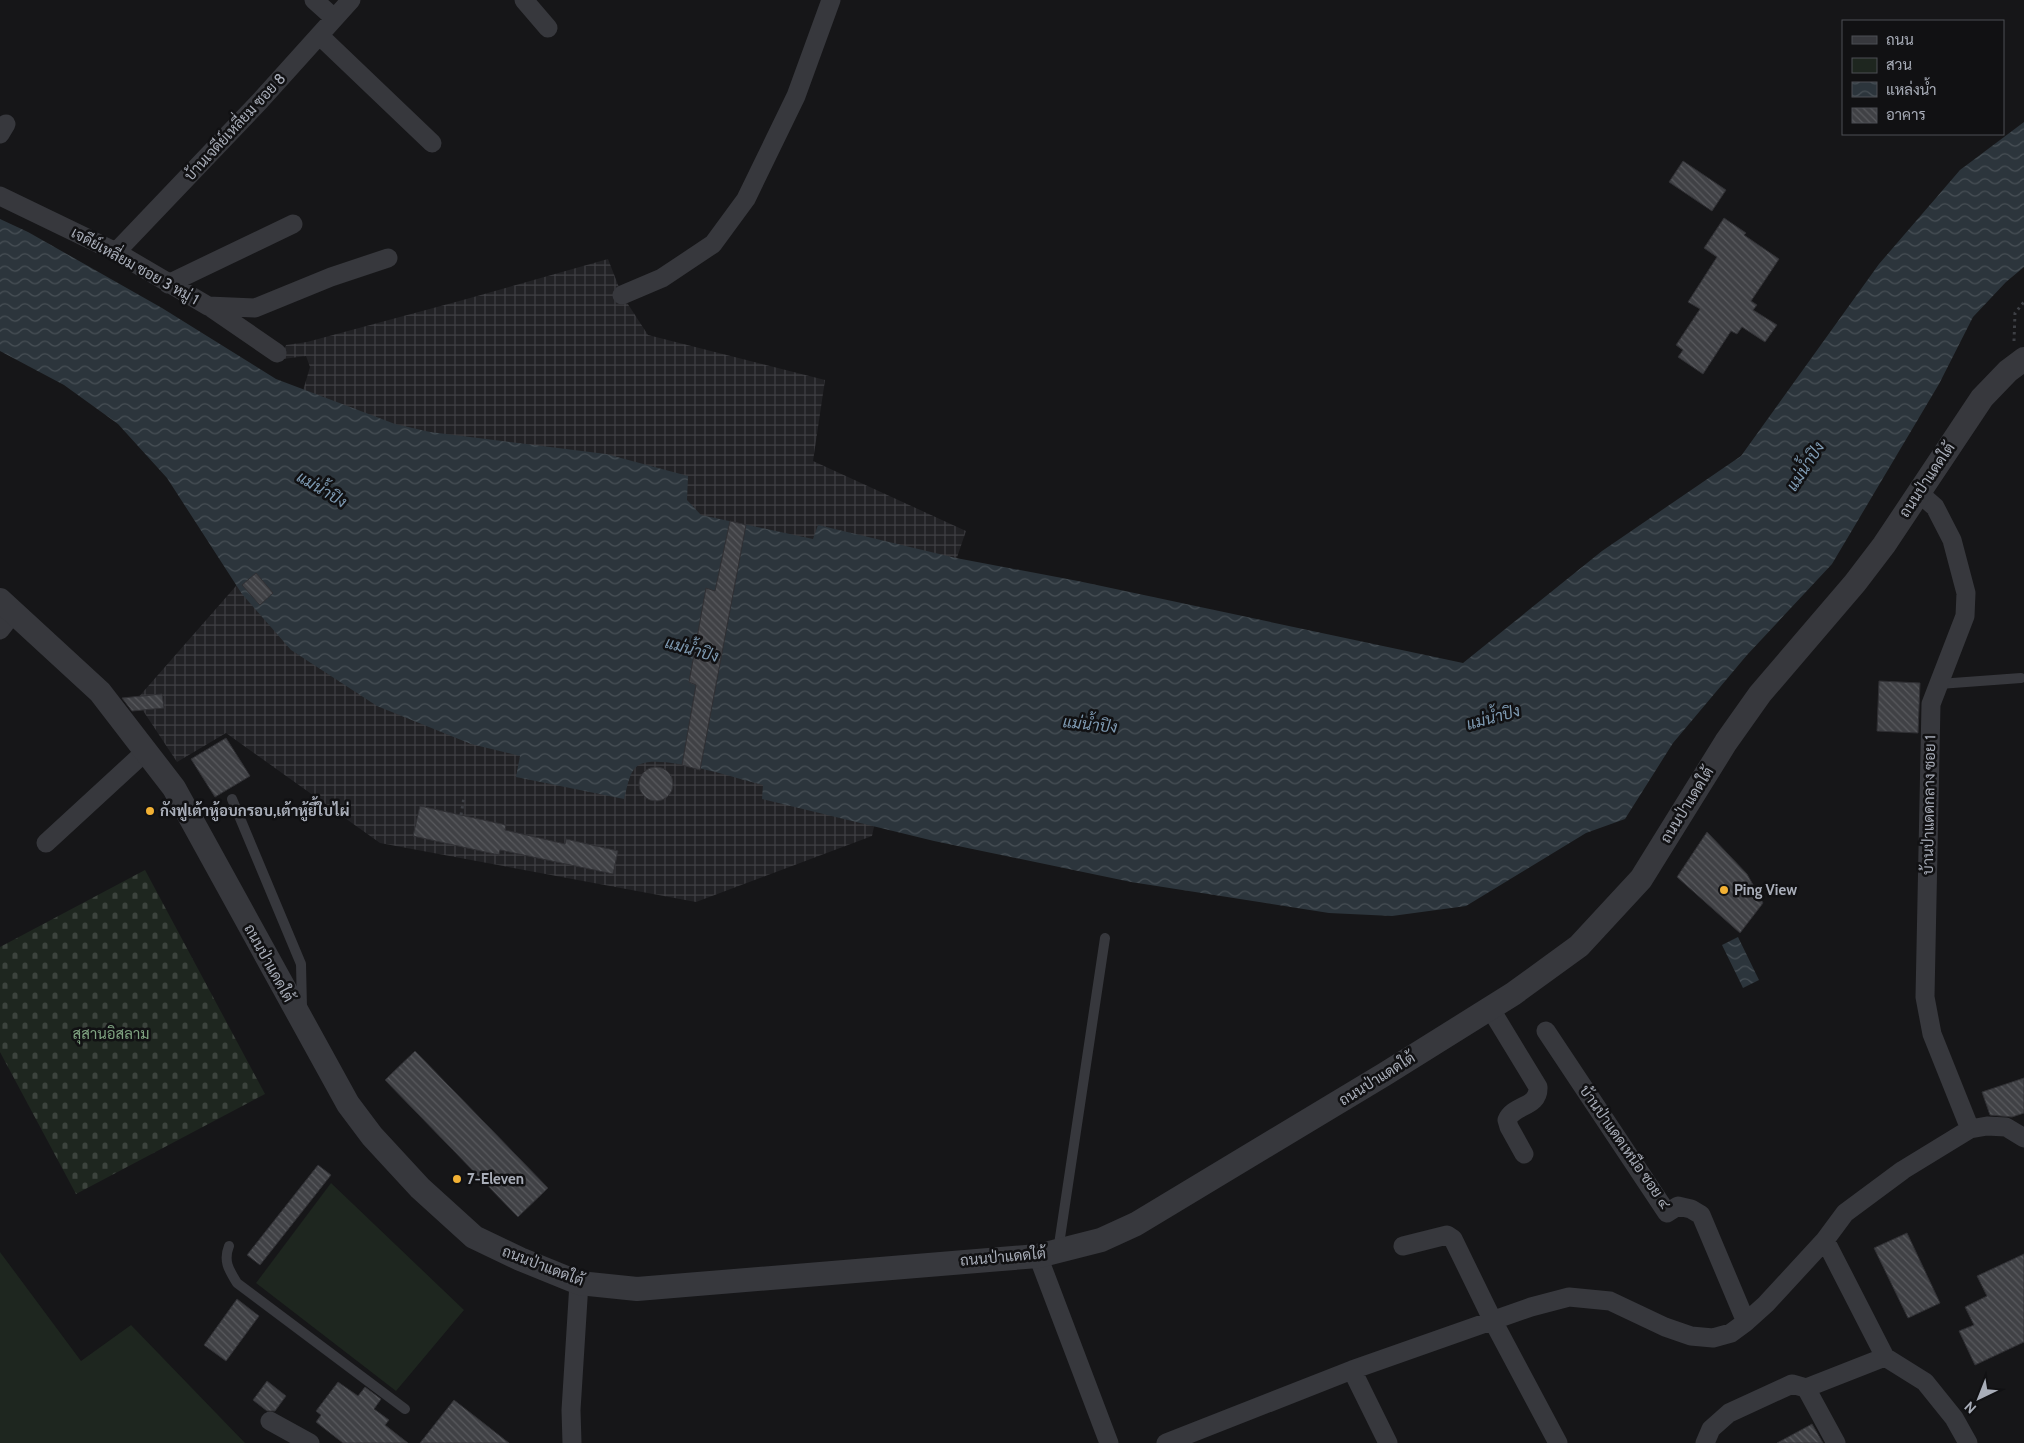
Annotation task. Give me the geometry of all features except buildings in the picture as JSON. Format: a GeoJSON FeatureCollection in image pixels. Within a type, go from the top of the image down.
{"type":"FeatureCollection","features":[{"type":"Feature","properties":{"kind":"street"},"geometry":{"type":"LineString","coordinates":[[314,0],[334,18]]}},
{"type":"Feature","properties":{"kind":"street","name":"บ้านเจดีย์เหลี่ยม ซอย 8"},"geometry":{"type":"LineString","coordinates":[[116,252],[320,36],[351,0]]}},
{"type":"Feature","properties":{"kind":"street"},"geometry":{"type":"LineString","coordinates":[[524,0],[548,28]]}},
{"type":"Feature","properties":{"kind":"street"},"geometry":{"type":"LineString","coordinates":[[622,295],[662,278],[713,244],[746,199],[796,96],[830,0]]}},
{"type":"Feature","properties":{"kind":"street"},"geometry":{"type":"LineString","coordinates":[[320,36],[432,144]]}},
{"type":"Feature","properties":{"kind":"street","name":"เจดีย์เหลี่ยม ซอย 3 หมู่ 1"},"geometry":{"type":"LineString","coordinates":[[0,196],[116,252],[208,306],[255,308],[388,258]]}},
{"type":"Feature","properties":{"kind":"street"},"geometry":{"type":"LineString","coordinates":[[168,284],[293,224]]}},
{"type":"Feature","properties":{"kind":"street"},"geometry":{"type":"LineString","coordinates":[[208,306],[277,353]]}},
{"type":"Feature","properties":{"kind":"street","name":"ถนนป่าแดดใต้"},"geometry":{"type":"LineString","coordinates":[[5,614],[100,692],[174,788],[302,1024],[348,1104],[372,1136],[420,1188],[474,1237],[520,1259],[579,1283],[637,1289],[1048,1254],[1101,1240],[1136,1224],[1513,994],[1579,946],[1641,879],[1726,742],[1754,702],[1855,583],[1884,545],[1982,398],[2008,372],[2019,351]]}},
{"type":"Feature","properties":{"kind":"street","name":"บ้านป่าแดดกลาง ซอย 1"},"geometry":{"type":"LineString","coordinates":[[1918,493],[1935,507],[1952,540],[1966,592],[1965,616],[1930,704],[1925,996],[1932,1034],[1970,1129]]}},
{"type":"Feature","properties":{"kind":"street"},"geometry":{"type":"LineString","coordinates":[[46,843],[146,751]]}},
{"type":"Feature","properties":{"kind":"street"},"geometry":{"type":"LineString","coordinates":[[1490,1008],[1538,1087],[1537,1096],[1533,1102],[1512,1113],[1508,1120],[1509,1127],[1524,1154]]}},
{"type":"Feature","properties":{"kind":"street","name":"บ้านป่าแดดเหนือ ซอย ๔"},"geometry":{"type":"LineString","coordinates":[[1546,1031],[1667,1213],[1678,1206],[1692,1209],[1701,1215],[1746,1322]]}},
{"type":"Feature","properties":{"kind":"street"},"geometry":{"type":"LineString","coordinates":[[1166,1443],[1352,1370],[1532,1307],[1569,1297],[1610,1301],[1665,1327],[1691,1336],[1713,1338],[1731,1333],[1766,1304],[1825,1240],[1845,1213],[1903,1170],[1970,1129],[1987,1126],[2006,1127],[2024,1138]]}},
{"type":"Feature","properties":{"kind":"street"},"geometry":{"type":"LineString","coordinates":[[1403,1246],[1437,1236],[1447,1235],[1453,1239],[1493,1321],[1558,1443]]}},
{"type":"Feature","properties":{"kind":"street"},"geometry":{"type":"LineString","coordinates":[[1825,1240],[1885,1357],[1925,1382],[1954,1418],[1968,1443]]}},
{"type":"Feature","properties":{"kind":"street"},"geometry":{"type":"LineString","coordinates":[[1048,1254],[1109,1443]]}},
{"type":"Feature","properties":{"kind":"street"},"geometry":{"type":"LineString","coordinates":[[572,1443],[571,1410],[579,1283]]}},
{"type":"Feature","properties":{"kind":"street"},"geometry":{"type":"LineString","coordinates":[[1705,1443],[1711,1428],[1729,1413],[1799,1386],[1885,1357]]}},
{"type":"Feature","properties":{"kind":"street"},"geometry":{"type":"LineString","coordinates":[[1352,1370],[1388,1443]]}},
{"type":"Feature","properties":{"kind":"street"},"geometry":{"type":"LineString","coordinates":[[1799,1386],[1836,1443]]}},
{"type":"Feature","properties":{"kind":"street"},"geometry":{"type":"LineString","coordinates":[[270,1421],[310,1443]]}},
{"type":"Feature","properties":{"kind":"lane"},"geometry":{"type":"LineString","coordinates":[[1938,684],[2021,678]]}},
{"type":"Feature","properties":{"kind":"lane"},"geometry":{"type":"LineString","coordinates":[[232,799],[301,964],[302,1024]]}},
{"type":"Feature","properties":{"kind":"lane"},"geometry":{"type":"LineString","coordinates":[[1048,1254],[1105,938]]}},
{"type":"Feature","properties":{"kind":"lane"},"geometry":{"type":"LineString","coordinates":[[229,1246],[225,1255],[228,1268],[236,1283],[405,1409]]}},
{"type":"Feature","properties":{"kind":"path"},"geometry":{"type":"LineString","coordinates":[[2019,351],[2015,313],[2024,302]]}},
{"type":"Feature","properties":{"kind":"path"},"geometry":{"type":"LineString","coordinates":[[461,815],[464,797]]}},
{"type":"Feature","properties":{"kind":"shaded area"},"geometry":{"type":"Polygon","coordinates":[[[608,259],[622,295],[648,335],[825,380],[813,461],[966,531],[890,754],[872,836],[696,902],[380,843],[226,733],[177,762],[136,700],[250,570],[310,367],[306,356],[283,359],[286,345],[307,342],[608,259]]]}},
{"type":"Feature","properties":{"kind":"green space","name":"สุสานอิสลาม"},"geometry":{"type":"Polygon","coordinates":[[[145,870],[265,1094],[76,1194],[0,1052],[0,947],[145,870]]]}},
{"type":"Feature","properties":{"kind":"green space"},"geometry":{"type":"Polygon","coordinates":[[[331,1183],[464,1310],[396,1391],[256,1283],[331,1183]]]}},
{"type":"Feature","properties":{"kind":"green space"},"geometry":{"type":"Polygon","coordinates":[[[0,1252],[81,1361],[131,1325],[245,1443],[0,1443],[0,1252]]]}},
{"type":"Feature","properties":{"kind":"water","name":"แม่น้ำปิง"},"geometry":{"type":"Polygon","coordinates":[[[2024,122],[2024,267],[2006,282],[1973,317],[1939,384],[1832,564],[1747,655],[1673,743],[1625,819],[1586,833],[1466,906],[1392,916],[1329,913],[1131,882],[934,841],[762,799],[763,785],[681,764],[649,762],[639,765],[631,775],[624,799],[516,777],[520,756],[471,744],[377,706],[291,650],[242,594],[167,478],[118,424],[64,385],[0,351],[0,219],[28,232],[162,308],[276,379],[395,424],[430,432],[606,454],[688,476],[687,500],[701,515],[813,539],[818,525],[956,558],[1078,581],[1463,663],[1602,551],[1741,456],[1879,264],[1960,170],[2024,122]]]}},
{"type":"Feature","properties":{"kind":"water"},"geometry":{"type":"Polygon","coordinates":[[[1738,937],[1759,980],[1743,988],[1722,945],[1738,937]]]}},
{"type":"Feature","properties":{"kind":"place","name":"กังฟูเต้าหู้อบกรอบ,เต้าหู้ยี้ใบไผ่"},"geometry":{"type":"Point","coordinates":[150,811]}},
{"type":"Feature","properties":{"kind":"place","name":"Ping View"},"geometry":{"type":"Point","coordinates":[1724,890]}},
{"type":"Feature","properties":{"kind":"place","name":"7-Eleven"},"geometry":{"type":"Point","coordinates":[457,1179]}}]}
